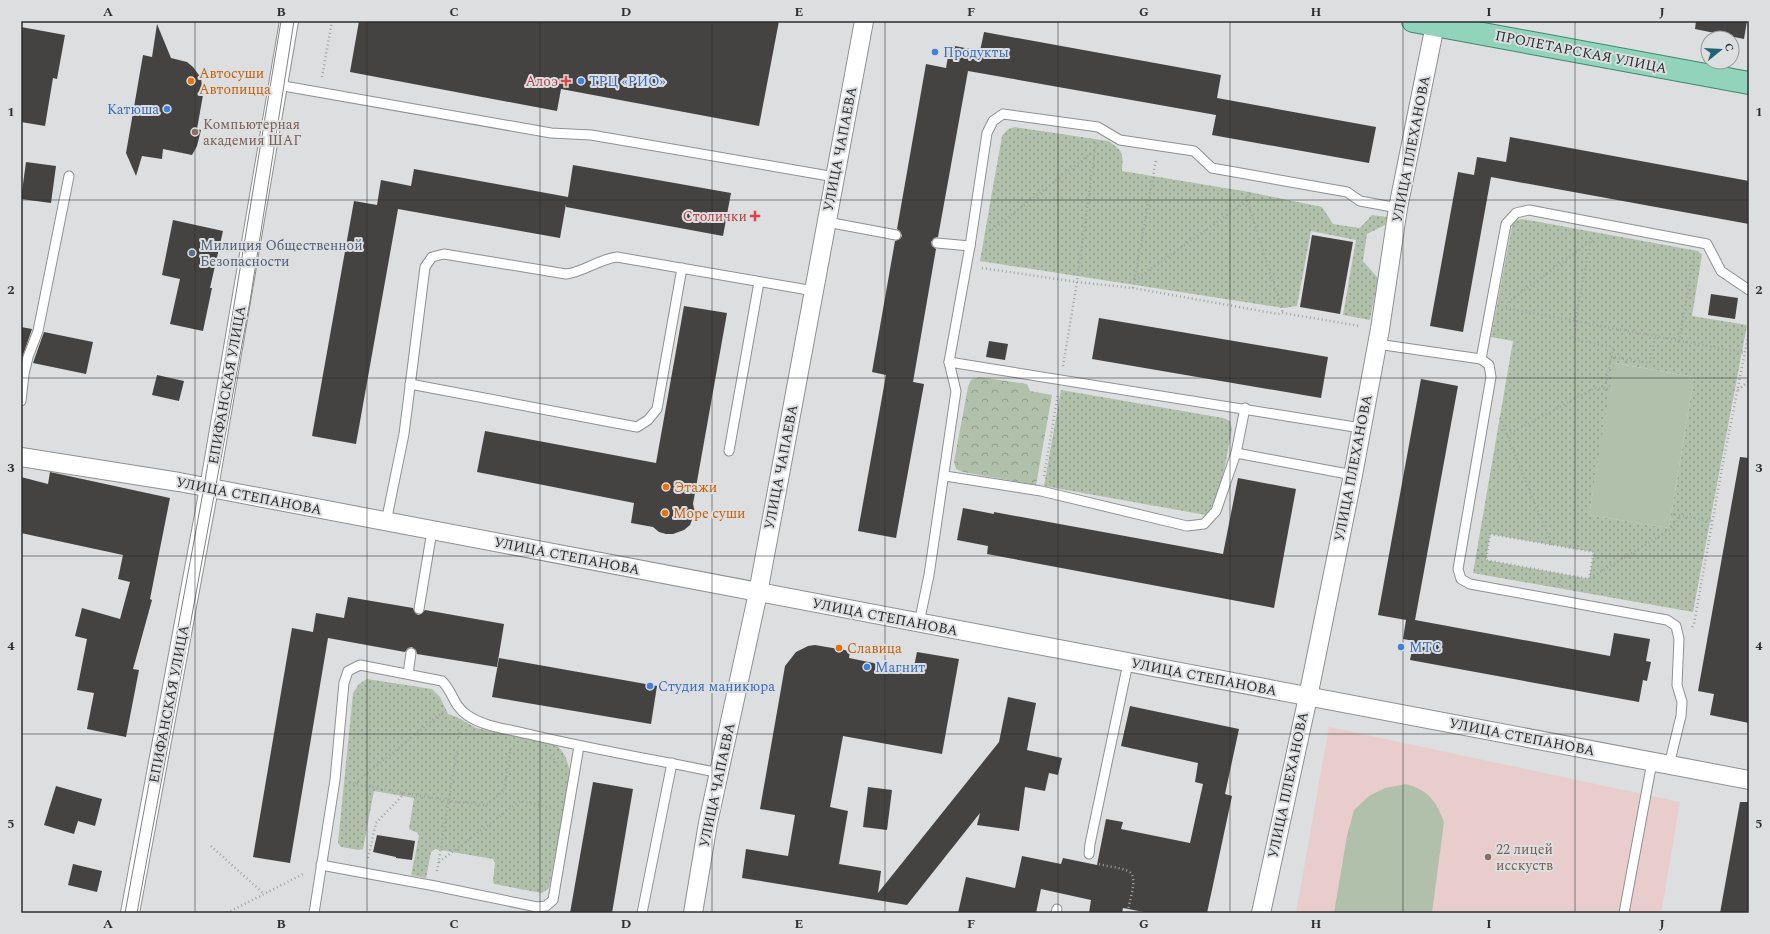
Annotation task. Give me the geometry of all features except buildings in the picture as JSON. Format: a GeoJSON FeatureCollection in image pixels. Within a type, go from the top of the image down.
{"type":"FeatureCollection","features":[{"type":"Feature","properties":{"kind":"main road","name":"ПРОЛЕТАРСКАЯ УЛИЦА"},"geometry":{"type":"LineString","coordinates":[[1413,21],[1436,23],[1749,83]]}},
{"type":"Feature","properties":{"kind":"street","name":"ЕПИФАНСКАЯ УЛИЦА"},"geometry":{"type":"LineString","coordinates":[[130,913],[209,488],[289,21]]}},
{"type":"Feature","properties":{"kind":"street","name":"УЛИЦА ЧАПАЕВА"},"geometry":{"type":"LineString","coordinates":[[693,913],[708,824],[758,593],[864,21]]}},
{"type":"Feature","properties":{"kind":"street","name":"УЛИЦА ПЛЕХАНОВА"},"geometry":{"type":"LineString","coordinates":[[1261,913],[1308,697],[1353,475],[1379,336],[1398,208],[1436,23]]}},
{"type":"Feature","properties":{"kind":"street","name":"УЛИЦА СТЕПАНОВА"},"geometry":{"type":"LineString","coordinates":[[21,457],[209,488],[1749,780]]}},
{"type":"Feature","properties":{"kind":"lane"},"geometry":{"type":"LineString","coordinates":[[278,85],[320,91],[551,133],[591,135],[835,177]]}},
{"type":"Feature","properties":{"kind":"lane"},"geometry":{"type":"LineString","coordinates":[[919,623],[929,575],[945,476],[956,391],[949,362],[970,246],[987,133],[993,121],[1003,114],[1098,127],[1120,140],[1194,151],[1212,168],[1347,192],[1360,201],[1398,208]]}},
{"type":"Feature","properties":{"kind":"lane"},"geometry":{"type":"LineString","coordinates":[[21,401],[24,374],[28,357],[38,331],[68,176]]}},
{"type":"Feature","properties":{"kind":"lane"},"geometry":{"type":"LineString","coordinates":[[1481,359],[1506,224],[1516,213],[1529,210],[1707,244],[1721,271],[1749,290]]}},
{"type":"Feature","properties":{"kind":"lane"},"geometry":{"type":"LineString","coordinates":[[827,222],[896,236]]}},
{"type":"Feature","properties":{"kind":"lane"},"geometry":{"type":"LineString","coordinates":[[937,243],[970,246]]}},
{"type":"Feature","properties":{"kind":"lane"},"geometry":{"type":"LineString","coordinates":[[386,522],[404,434],[425,267],[432,257],[444,254],[566,274],[576,273],[606,258],[617,256],[814,291]]}},
{"type":"Feature","properties":{"kind":"lane"},"geometry":{"type":"LineString","coordinates":[[410,384],[637,428],[648,420],[657,409],[682,268]]}},
{"type":"Feature","properties":{"kind":"lane"},"geometry":{"type":"LineString","coordinates":[[729,451],[759,282]]}},
{"type":"Feature","properties":{"kind":"lane"},"geometry":{"type":"LineString","coordinates":[[1379,336],[1481,359],[1489,365],[1492,377],[1458,569],[1461,579],[1470,584],[1667,620],[1676,626],[1679,639],[1677,685],[1682,702],[1681,716],[1660,764],[1624,913]]}},
{"type":"Feature","properties":{"kind":"lane"},"geometry":{"type":"LineString","coordinates":[[949,362],[1246,408],[1361,428]]}},
{"type":"Feature","properties":{"kind":"lane"},"geometry":{"type":"LineString","coordinates":[[945,476],[1041,491],[1187,526],[1204,524],[1216,511],[1236,454],[1246,408]]}},
{"type":"Feature","properties":{"kind":"lane"},"geometry":{"type":"LineString","coordinates":[[1236,454],[1353,475]]}},
{"type":"Feature","properties":{"kind":"lane"},"geometry":{"type":"LineString","coordinates":[[419,609],[432,531]]}},
{"type":"Feature","properties":{"kind":"lane"},"geometry":{"type":"LineString","coordinates":[[408,674],[411,653]]}},
{"type":"Feature","properties":{"kind":"lane"},"geometry":{"type":"LineString","coordinates":[[1090,854],[1090,844],[1128,663]]}},
{"type":"Feature","properties":{"kind":"lane"},"geometry":{"type":"LineString","coordinates":[[314,913],[335,780],[344,683],[348,670],[360,665],[442,681],[449,688],[454,703],[467,715],[486,724],[579,746],[720,773]]}},
{"type":"Feature","properties":{"kind":"lane"},"geometry":{"type":"LineString","coordinates":[[321,865],[537,907],[546,906],[553,900],[579,746]]}},
{"type":"Feature","properties":{"kind":"lane"},"geometry":{"type":"LineString","coordinates":[[642,913],[672,763]]}},
{"type":"Feature","properties":{"kind":"path"},"geometry":{"type":"LineString","coordinates":[[320,91],[332,21]]}},
{"type":"Feature","properties":{"kind":"path"},"geometry":{"type":"LineString","coordinates":[[1041,491],[1077,282],[1098,127]]}},
{"type":"Feature","properties":{"kind":"path"},"geometry":{"type":"LineString","coordinates":[[1133,288],[1159,147]]}},
{"type":"Feature","properties":{"kind":"path"},"geometry":{"type":"LineString","coordinates":[[970,246],[1095,151]]}},
{"type":"Feature","properties":{"kind":"path"},"geometry":{"type":"LineString","coordinates":[[1135,280],[1247,201],[1283,313]]}},
{"type":"Feature","properties":{"kind":"path"},"geometry":{"type":"LineString","coordinates":[[1612,226],[1501,307],[1745,353]]}},
{"type":"Feature","properties":{"kind":"path"},"geometry":{"type":"LineString","coordinates":[[1591,241],[1573,339],[1613,348],[1605,388]]}},
{"type":"Feature","properties":{"kind":"path"},"geometry":{"type":"LineString","coordinates":[[1679,341],[1696,242]]}},
{"type":"Feature","properties":{"kind":"path"},"geometry":{"type":"LineString","coordinates":[[966,266],[1077,282],[1133,288],[1278,314],[1283,313],[1379,336]]}},
{"type":"Feature","properties":{"kind":"path"},"geometry":{"type":"LineString","coordinates":[[1679,639],[1694,624],[1712,521],[1749,331]]}},
{"type":"Feature","properties":{"kind":"path"},"geometry":{"type":"LineString","coordinates":[[1611,357],[1650,363],[1654,336]]}},
{"type":"Feature","properties":{"kind":"path"},"geometry":{"type":"LineString","coordinates":[[1738,390],[1749,382]]}},
{"type":"Feature","properties":{"kind":"path"},"geometry":{"type":"LineString","coordinates":[[1507,435],[1595,388],[1610,389]]}},
{"type":"Feature","properties":{"kind":"path"},"geometry":{"type":"LineString","coordinates":[[1489,392],[1552,545]]}},
{"type":"Feature","properties":{"kind":"path"},"geometry":{"type":"LineString","coordinates":[[1671,514],[1712,521]]}},
{"type":"Feature","properties":{"kind":"path"},"geometry":{"type":"LineString","coordinates":[[1589,579],[1594,552],[1490,534],[1486,560],[1589,579],[1670,530],[1680,516]]}},
{"type":"Feature","properties":{"kind":"path"},"geometry":{"type":"LineString","coordinates":[[355,784],[454,703]]}},
{"type":"Feature","properties":{"kind":"path"},"geometry":{"type":"LineString","coordinates":[[335,780],[449,801],[486,805],[504,791],[511,746],[518,747]]}},
{"type":"Feature","properties":{"kind":"path"},"geometry":{"type":"LineString","coordinates":[[435,886],[457,751]]}},
{"type":"Feature","properties":{"kind":"path"},"geometry":{"type":"LineString","coordinates":[[548,753],[552,755],[559,769]]}},
{"type":"Feature","properties":{"kind":"path"},"geometry":{"type":"LineString","coordinates":[[365,873],[376,823],[402,796],[403,792]]}},
{"type":"Feature","properties":{"kind":"path"},"geometry":{"type":"LineString","coordinates":[[439,862],[520,801],[552,808],[553,800]]}},
{"type":"Feature","properties":{"kind":"path"},"geometry":{"type":"LineString","coordinates":[[211,846],[264,894]]}},
{"type":"Feature","properties":{"kind":"path"},"geometry":{"type":"LineString","coordinates":[[1090,854],[1094,862],[1128,871],[1132,874],[1134,880],[1128,913]]}},
{"type":"Feature","properties":{"kind":"path"},"geometry":{"type":"LineString","coordinates":[[226,913],[321,865]]}},
{"type":"Feature","properties":{"kind":"shaded area","name":"22 лицей исскуств"},"geometry":{"type":"Polygon","coordinates":[[[1329,727],[1680,802],[1661,913],[1296,913],[1329,727]]]}},
{"type":"Feature","properties":{"kind":"green space"},"geometry":{"type":"Polygon","coordinates":[[[1015,127],[1108,141],[1120,150],[1122,157],[1122,171],[1249,192],[1322,207],[1333,224],[1360,228],[1372,215],[1387,217],[1385,225],[1367,234],[1363,261],[1378,278],[1370,320],[1343,315],[1356,240],[1311,231],[1297,306],[1284,308],[980,261],[1002,136],[1008,129],[1015,127]]]}},
{"type":"Feature","properties":{"kind":"green space"},"geometry":{"type":"Polygon","coordinates":[[[1522,219],[1698,251],[1702,255],[1692,316],[1747,325],[1693,612],[1473,573],[1513,341],[1491,337],[1512,226],[1515,221],[1522,219]],[[1615,363],[1589,515],[1669,528],[1694,377],[1615,363]],[[1490,534],[1486,560],[1589,579],[1594,552],[1490,534]]]}},
{"type":"Feature","properties":{"kind":"green space"},"geometry":{"type":"Polygon","coordinates":[[[1614,363],[1694,377],[1669,528],[1589,515],[1614,363]]]}},
{"type":"Feature","properties":{"kind":"green space"},"geometry":{"type":"Polygon","coordinates":[[[979,377],[1027,384],[1030,391],[1052,395],[1036,485],[963,472],[956,469],[954,462],[968,387],[971,380],[979,377]]]}},
{"type":"Feature","properties":{"kind":"green space"},"geometry":{"type":"Polygon","coordinates":[[[1061,390],[1223,418],[1230,421],[1232,429],[1217,508],[1212,513],[1206,515],[1044,486],[1061,390]]]}},
{"type":"Feature","properties":{"kind":"green space"},"geometry":{"type":"Polygon","coordinates":[[[367,679],[432,689],[440,697],[448,714],[457,717],[476,728],[555,744],[561,750],[567,761],[570,774],[549,888],[542,893],[494,884],[495,863],[493,859],[435,849],[431,852],[426,878],[411,875],[419,836],[418,833],[409,829],[414,798],[374,791],[363,849],[359,850],[341,847],[338,843],[353,693],[359,684],[367,679]]]}},
{"type":"Feature","properties":{"kind":"green space"},"geometry":{"type":"Polygon","coordinates":[[[1406,784],[1414,786],[1430,797],[1438,808],[1444,822],[1432,913],[1334,913],[1347,836],[1354,810],[1369,796],[1385,788],[1406,784]]]}},
{"type":"Feature","properties":{"kind":"tram line"},"geometry":{"type":"LineString","coordinates":[[125,913],[204,487],[281,21]]}},
{"type":"Feature","properties":{"kind":"tram line"},"geometry":{"type":"LineString","coordinates":[[137,913],[250,301],[294,21]]}},
{"type":"Feature","properties":{"kind":"place","name":"Продукты"},"geometry":{"type":"Point","coordinates":[935,52]}},
{"type":"Feature","properties":{"kind":"place","name":"Автосуши Автопицца"},"geometry":{"type":"Point","coordinates":[191,81]}},
{"type":"Feature","properties":{"kind":"place","name":"Алоэ"},"geometry":{"type":"Point","coordinates":[566,81]}},
{"type":"Feature","properties":{"kind":"place","name":"ТРЦ «РИО»"},"geometry":{"type":"Point","coordinates":[581,81]}},
{"type":"Feature","properties":{"kind":"place","name":"Катюша"},"geometry":{"type":"Point","coordinates":[167,109]}},
{"type":"Feature","properties":{"kind":"place","name":"Компьютерная академия ШАГ"},"geometry":{"type":"Point","coordinates":[195,132]}},
{"type":"Feature","properties":{"kind":"place","name":"Столички"},"geometry":{"type":"Point","coordinates":[755,216]}},
{"type":"Feature","properties":{"kind":"place","name":"Милиция Общественной Безопасности"},"geometry":{"type":"Point","coordinates":[192,253]}},
{"type":"Feature","properties":{"kind":"place","name":"Этажи"},"geometry":{"type":"Point","coordinates":[666,487]}},
{"type":"Feature","properties":{"kind":"place","name":"Море суши"},"geometry":{"type":"Point","coordinates":[665,513]}},
{"type":"Feature","properties":{"kind":"place","name":"МТС"},"geometry":{"type":"Point","coordinates":[1401,647]}},
{"type":"Feature","properties":{"kind":"place","name":"Славица"},"geometry":{"type":"Point","coordinates":[839,648]}},
{"type":"Feature","properties":{"kind":"place","name":"Магнит"},"geometry":{"type":"Point","coordinates":[867,667]}},
{"type":"Feature","properties":{"kind":"place","name":"Студия маникюра"},"geometry":{"type":"Point","coordinates":[650,686]}},
{"type":"Feature","properties":{"kind":"place","name":"22 лицей исскуств"},"geometry":{"type":"Point","coordinates":[1488,857]}}]}
